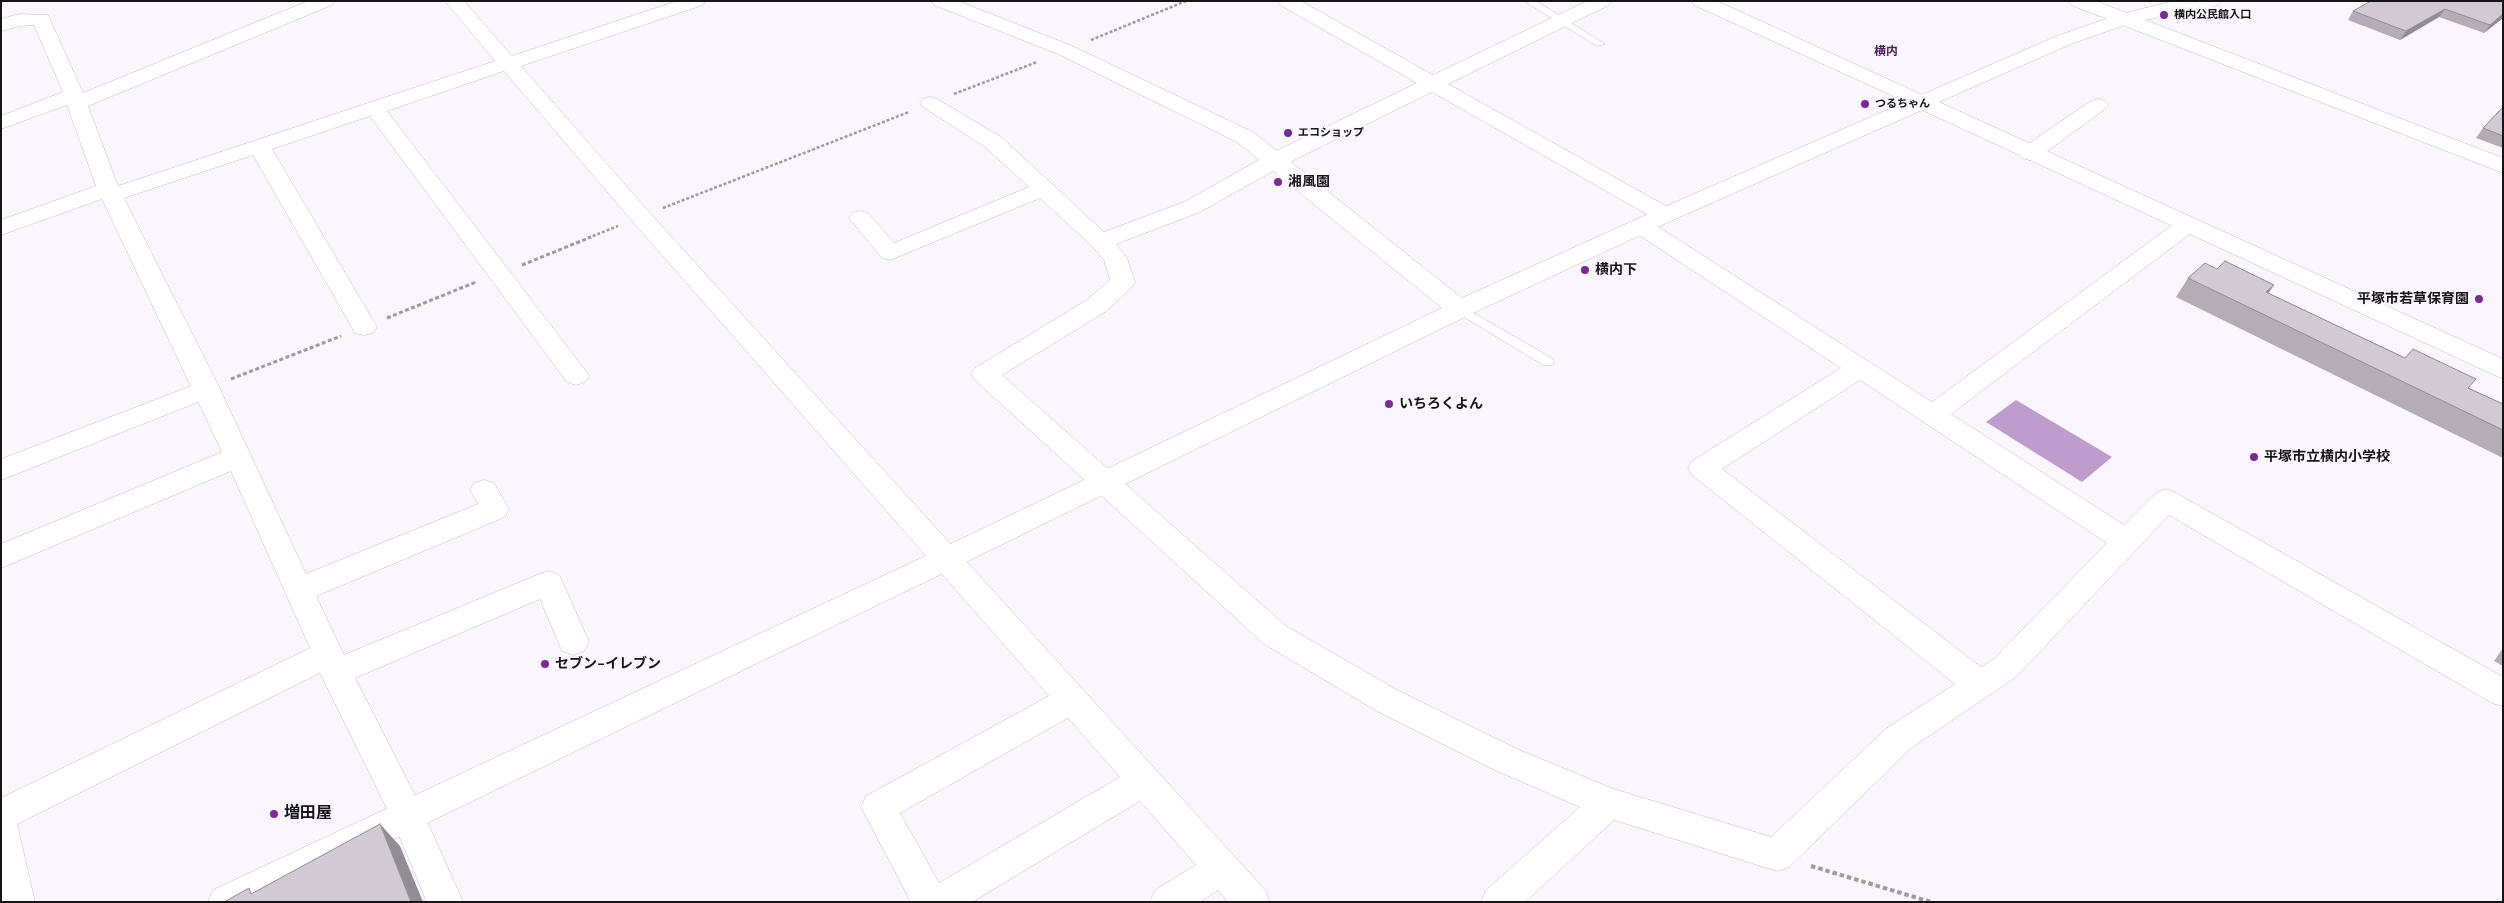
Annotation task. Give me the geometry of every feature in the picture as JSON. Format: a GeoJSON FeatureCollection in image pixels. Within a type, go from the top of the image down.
{"type":"FeatureCollection","features":[{"type":"Feature","properties":{"kind":"street"},"geometry":{"type":"LineString","coordinates":[[1,12],[44,1]]}},
{"type":"Feature","properties":{"kind":"street"},"geometry":{"type":"LineString","coordinates":[[1,123],[75,99],[325,1]]}},
{"type":"Feature","properties":{"kind":"street"},"geometry":{"type":"LineString","coordinates":[[454,1],[506,64],[641,217],[767,356],[1252,902]]}},
{"type":"Feature","properties":{"kind":"street"},"geometry":{"type":"LineString","coordinates":[[1,228],[260,146],[696,1]]}},
{"type":"Feature","properties":{"kind":"street"},"geometry":{"type":"LineString","coordinates":[[942,1],[1065,50],[1245,137],[1460,309]]}},
{"type":"Feature","properties":{"kind":"street"},"geometry":{"type":"LineString","coordinates":[[1287,1],[1431,83],[1653,220],[1860,368],[2127,541]]}},
{"type":"Feature","properties":{"kind":"street"},"geometry":{"type":"LineString","coordinates":[[1101,242],[1192,207],[1276,160],[1602,1]]}},
{"type":"Feature","properties":{"kind":"street"},"geometry":{"type":"LineString","coordinates":[[2078,1],[2503,166]]}},
{"type":"Feature","properties":{"kind":"street"},"geometry":{"type":"LineString","coordinates":[[226,902],[407,814],[1107,482],[1460,309],[1653,220],[2064,40],[2124,19],[2174,7],[2211,1]]}},
{"type":"Feature","properties":{"kind":"street"},"geometry":{"type":"LineString","coordinates":[[1705,2],[2503,370]]}},
{"type":"Feature","properties":{"kind":"street"},"geometry":{"type":"LineString","coordinates":[[1,25],[19,20],[41,20],[75,99],[110,192],[207,389],[332,663],[407,814],[445,902]]}},
{"type":"Feature","properties":{"kind":"street"},"geometry":{"type":"LineString","coordinates":[[930,103],[993,142],[1101,242],[1115,258],[1124,282],[1096,306],[984,374],[1107,482],[1275,635],[1388,701],[1507,760],[1609,803],[1777,856],[1900,738],[2005,668],[2166,500],[2503,693]]}},
{"type":"Feature","properties":{"kind":"street"},"geometry":{"type":"LineString","coordinates":[[2030,153],[2098,105]]}},
{"type":"Feature","properties":{"kind":"street"},"geometry":{"type":"LineString","coordinates":[[374,108],[497,274],[576,376]]}},
{"type":"Feature","properties":{"kind":"street"},"geometry":{"type":"LineString","coordinates":[[260,146],[364,327]]}},
{"type":"Feature","properties":{"kind":"street"},"geometry":{"type":"LineString","coordinates":[[860,218],[890,253],[1043,189]]}},
{"type":"Feature","properties":{"kind":"street"},"geometry":{"type":"LineString","coordinates":[[1932,415],[2187,225]]}},
{"type":"Feature","properties":{"kind":"street"},"geometry":{"type":"LineString","coordinates":[[1860,368],[1702,468],[1980,685]]}},
{"type":"Feature","properties":{"kind":"street"},"geometry":{"type":"LineString","coordinates":[[1,470],[207,389]]}},
{"type":"Feature","properties":{"kind":"street"},"geometry":{"type":"LineString","coordinates":[[1,557],[238,457]]}},
{"type":"Feature","properties":{"kind":"street"},"geometry":{"type":"LineString","coordinates":[[299,590],[495,509],[484,490]]}},
{"type":"Feature","properties":{"kind":"street"},"geometry":{"type":"LineString","coordinates":[[1,815],[332,663],[548,583],[573,642]]}},
{"type":"Feature","properties":{"kind":"street"},"geometry":{"type":"LineString","coordinates":[[930,902],[878,807],[1072,700]]}},
{"type":"Feature","properties":{"kind":"street"},"geometry":{"type":"LineString","coordinates":[[939,902],[1144,782]]}},
{"type":"Feature","properties":{"kind":"street"},"geometry":{"type":"LineString","coordinates":[[1499,902],[1609,803]]}},
{"type":"Feature","properties":{"kind":"street"},"geometry":{"type":"LineString","coordinates":[[1,828],[18,902]]}},
{"type":"Feature","properties":{"kind":"street"},"geometry":{"type":"LineString","coordinates":[[1168,902],[1222,868]]}},
{"type":"Feature","properties":{"kind":"lane"},"geometry":{"type":"LineString","coordinates":[[1529,1],[1600,44]]}},
{"type":"Feature","properties":{"kind":"lane"},"geometry":{"type":"LineString","coordinates":[[1460,309],[1548,362]]}},
{"type":"Feature","properties":{"kind":"path"},"geometry":{"type":"LineString","coordinates":[[207,389],[1186,1]]}},
{"type":"Feature","properties":{"kind":"path"},"geometry":{"type":"LineString","coordinates":[[1777,856],[1931,902]]}},
{"type":"Feature","properties":{"kind":"shaded area"},"geometry":{"type":"Polygon","coordinates":[[[2016,400],[2112,457],[2082,482],[1986,422],[2016,400]]]}},
{"type":"Feature","properties":{"kind":"building"},"geometry":{"type":"Polygon","coordinates":[[[2371,1],[2503,1],[2503,14],[2490,25],[2445,9],[2406,31],[2353,11],[2371,1]]]}},
{"type":"Feature","properties":{"kind":"building"},"geometry":{"type":"Polygon","coordinates":[[[2503,107],[2503,136],[2483,128],[2503,107]]]}},
{"type":"Feature","properties":{"kind":"building"},"geometry":{"type":"Polygon","coordinates":[[[2225,261],[2274,285],[2266,292],[2405,358],[2413,349],[2476,379],[2468,388],[2503,404],[2503,430],[2188,278],[2205,263],[2217,269],[2225,261]]]}},
{"type":"Feature","properties":{"kind":"building"},"geometry":{"type":"Polygon","coordinates":[[[380,824],[411,902],[224,902],[249,888],[251,894],[380,824]]]}},
{"type":"Feature","properties":{"kind":"place","name":"横内公民館入口"},"geometry":{"type":"Point","coordinates":[2164,15]}},
{"type":"Feature","properties":{"kind":"place","name":"つるちゃん"},"geometry":{"type":"Point","coordinates":[1865,104]}},
{"type":"Feature","properties":{"kind":"place","name":"エコショップ"},"geometry":{"type":"Point","coordinates":[1288,133]}},
{"type":"Feature","properties":{"kind":"place","name":"湘風園"},"geometry":{"type":"Point","coordinates":[1278,182]}},
{"type":"Feature","properties":{"kind":"place","name":"横内下"},"geometry":{"type":"Point","coordinates":[1585,270]}},
{"type":"Feature","properties":{"kind":"place","name":"平塚市若草保育園"},"geometry":{"type":"Point","coordinates":[2479,299]}},
{"type":"Feature","properties":{"kind":"place","name":"いちろくよん"},"geometry":{"type":"Point","coordinates":[1389,404]}},
{"type":"Feature","properties":{"kind":"place","name":"平塚市立横内小学校"},"geometry":{"type":"Point","coordinates":[2254,457]}},
{"type":"Feature","properties":{"kind":"place","name":"セブン-イレブン"},"geometry":{"type":"Point","coordinates":[545,664]}},
{"type":"Feature","properties":{"kind":"place","name":"増田屋"},"geometry":{"type":"Point","coordinates":[274,814]}},
{"type":"Feature","properties":{"kind":"district","name":"横内"},"geometry":{"type":"Point","coordinates":[1886,52]}}]}
